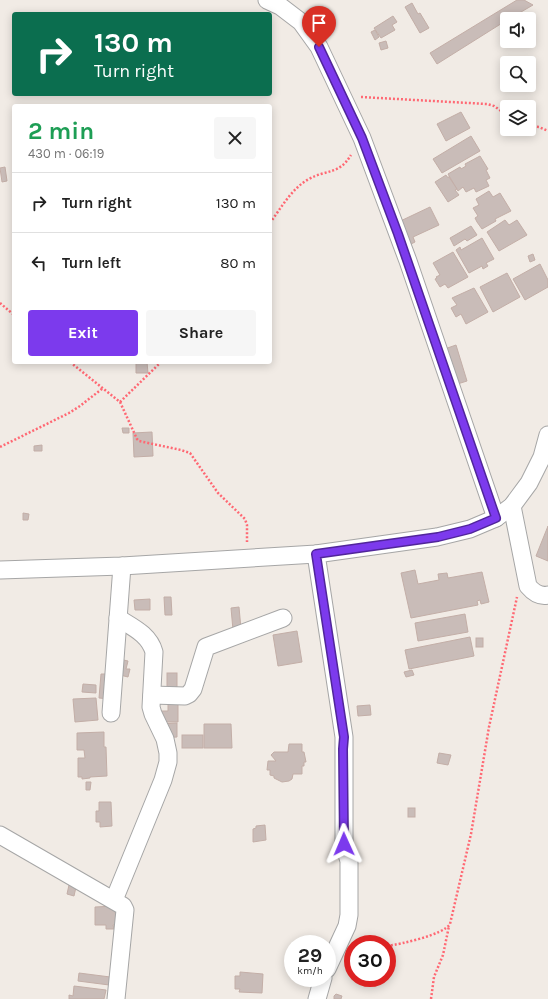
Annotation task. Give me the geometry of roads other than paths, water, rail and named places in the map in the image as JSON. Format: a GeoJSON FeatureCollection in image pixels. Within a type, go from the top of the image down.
{"type":"FeatureCollection","features":[{"type":"Feature","properties":{"kind":"street"},"geometry":{"type":"LineString","coordinates":[[267,0],[280,6],[301,22],[319,47],[362,138],[408,261],[496,518]]}},
{"type":"Feature","properties":{"kind":"street"},"geometry":{"type":"LineString","coordinates":[[0,570],[122,566],[316,554],[438,537],[470,529],[496,518],[512,506],[530,483],[542,457],[548,435]]}},
{"type":"Feature","properties":{"kind":"street"},"geometry":{"type":"LineString","coordinates":[[512,506],[528,586],[532,591],[538,594],[548,595]]}},
{"type":"Feature","properties":{"kind":"street"},"geometry":{"type":"LineString","coordinates":[[316,554],[344,737],[344,844],[349,861],[349,915],[347,926],[336,950]]}},
{"type":"Feature","properties":{"kind":"street"},"geometry":{"type":"LineString","coordinates":[[111,713],[122,566]]}},
{"type":"Feature","properties":{"kind":"street"},"geometry":{"type":"LineString","coordinates":[[114,900],[163,780],[168,762],[168,746],[166,739],[153,714],[152,707],[154,652],[152,645],[145,636],[118,618]]}},
{"type":"Feature","properties":{"kind":"street"},"geometry":{"type":"LineString","coordinates":[[152,695],[185,696],[189,694],[193,689],[206,647],[283,618]]}},
{"type":"Feature","properties":{"kind":"street"},"geometry":{"type":"LineString","coordinates":[[0,835],[123,906],[125,910],[116,999]]}},
{"type":"Feature","properties":{"kind":"street"},"geometry":{"type":"LineString","coordinates":[[317,999],[320,987]]}}]}
